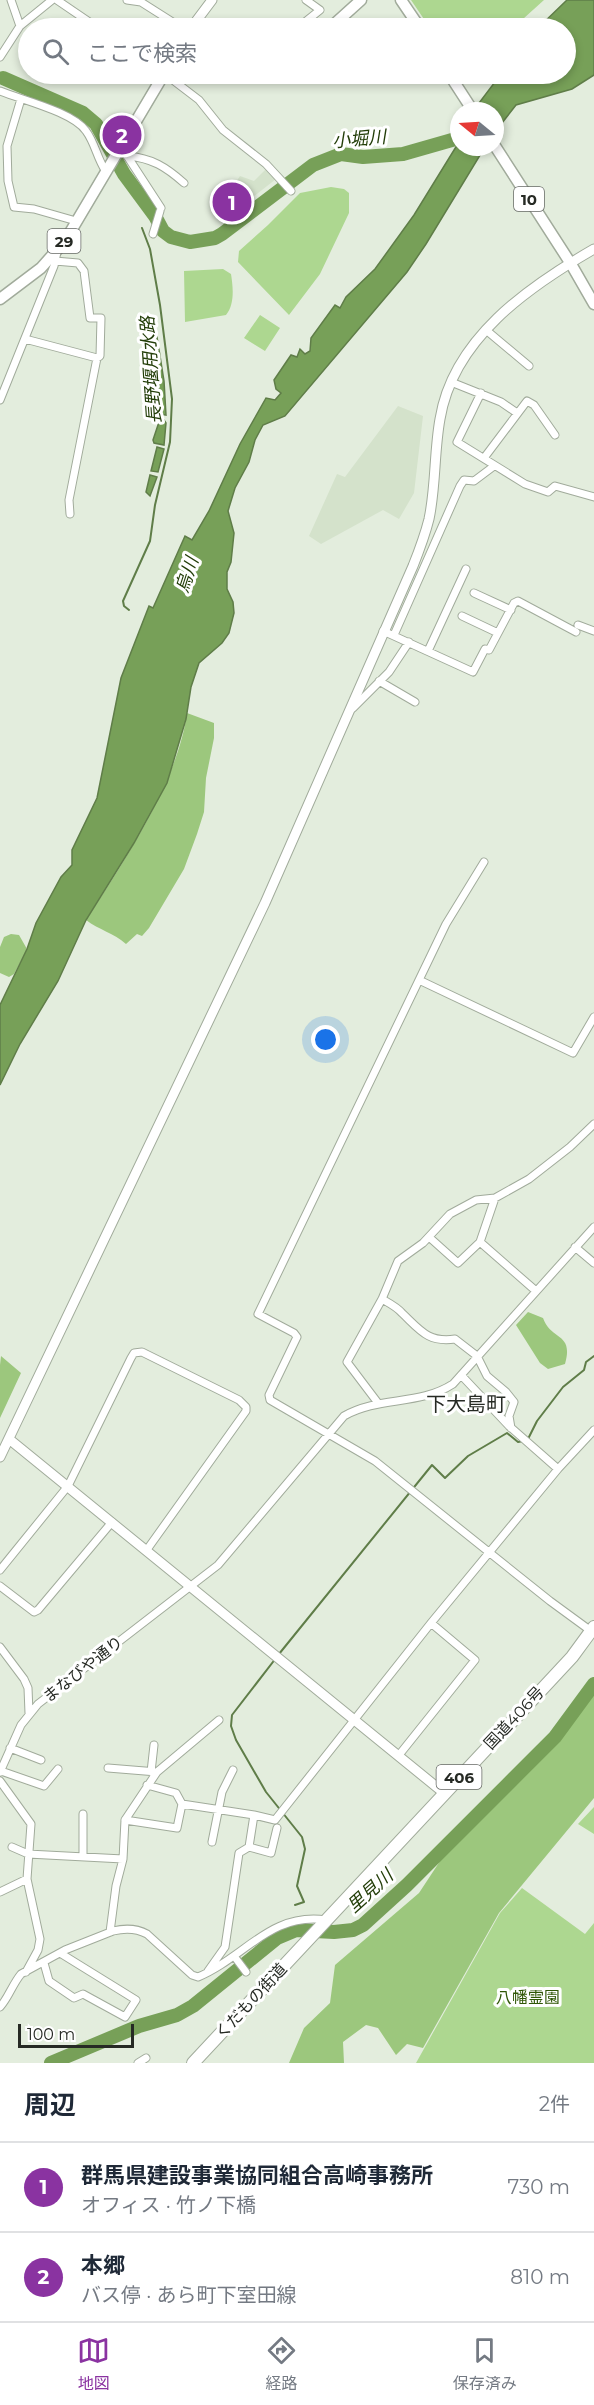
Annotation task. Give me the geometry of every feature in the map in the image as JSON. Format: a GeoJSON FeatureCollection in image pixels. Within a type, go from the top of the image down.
{"type":"FeatureCollection","features":[{"type":"Feature","properties":{"kind":"highway","name":"国道406号"},"geometry":{"type":"LineString","coordinates":[[309,1938],[572,1657],[593,1629]]}},
{"type":"Feature","properties":{"kind":"highway","name":"くだもの街道"},"geometry":{"type":"LineString","coordinates":[[193,2063],[309,1938]]}},
{"type":"Feature","properties":{"kind":"main road"},"geometry":{"type":"LineString","coordinates":[[341,18],[361,0]]}},
{"type":"Feature","properties":{"kind":"main road"},"geometry":{"type":"LineString","coordinates":[[401,0],[413,18]]}},
{"type":"Feature","properties":{"kind":"main road","name":"29"},"geometry":{"type":"LineString","coordinates":[[0,299],[56,256],[106,168],[158,84]]}},
{"type":"Feature","properties":{"kind":"main road"},"geometry":{"type":"LineString","coordinates":[[455,84],[467,102]]}},
{"type":"Feature","properties":{"kind":"main road","name":"10"},"geometry":{"type":"LineString","coordinates":[[502,156],[564,252],[594,304]]}},
{"type":"Feature","properties":{"kind":"street"},"geometry":{"type":"LineString","coordinates":[[11,0],[18,20]]}},
{"type":"Feature","properties":{"kind":"street"},"geometry":{"type":"LineString","coordinates":[[30,18],[52,0]]}},
{"type":"Feature","properties":{"kind":"street"},"geometry":{"type":"LineString","coordinates":[[57,0],[83,18]]}},
{"type":"Feature","properties":{"kind":"street"},"geometry":{"type":"LineString","coordinates":[[127,0],[136,1],[166,18]]}},
{"type":"Feature","properties":{"kind":"street"},"geometry":{"type":"LineString","coordinates":[[201,18],[212,0]]}},
{"type":"Feature","properties":{"kind":"street"},"geometry":{"type":"LineString","coordinates":[[306,0],[320,10],[310,18]]}},
{"type":"Feature","properties":{"kind":"street"},"geometry":{"type":"LineString","coordinates":[[0,57],[18,29]]}},
{"type":"Feature","properties":{"kind":"street"},"geometry":{"type":"LineString","coordinates":[[177,84],[199,100],[229,135],[279,176],[291,191]]}},
{"type":"Feature","properties":{"kind":"street"},"geometry":{"type":"LineString","coordinates":[[0,91],[67,116],[80,124],[89,135],[106,168]]}},
{"type":"Feature","properties":{"kind":"street"},"geometry":{"type":"LineString","coordinates":[[21,99],[7,146],[8,181],[14,207],[34,209],[76,221]]}},
{"type":"Feature","properties":{"kind":"street"},"geometry":{"type":"LineString","coordinates":[[119,147],[161,210],[153,234]]}},
{"type":"Feature","properties":{"kind":"street"},"geometry":{"type":"LineString","coordinates":[[127,156],[159,163],[184,183]]}},
{"type":"Feature","properties":{"kind":"street"},"geometry":{"type":"LineString","coordinates":[[0,1457],[265,903],[422,544],[429,518],[440,417],[451,382],[462,361],[486,330],[520,299],[594,249]]}},
{"type":"Feature","properties":{"kind":"street"},"geometry":{"type":"LineString","coordinates":[[0,400],[56,256],[78,263],[84,271],[90,318],[101,318],[100,356],[97,358],[69,500],[70,514]]}},
{"type":"Feature","properties":{"kind":"street"},"geometry":{"type":"LineString","coordinates":[[486,330],[529,366]]}},
{"type":"Feature","properties":{"kind":"street"},"geometry":{"type":"LineString","coordinates":[[25,339],[97,358]]}},
{"type":"Feature","properties":{"kind":"street"},"geometry":{"type":"LineString","coordinates":[[451,382],[501,402],[517,413]]}},
{"type":"Feature","properties":{"kind":"street"},"geometry":{"type":"LineString","coordinates":[[481,393],[457,442],[525,484],[548,492],[555,486],[594,497]]}},
{"type":"Feature","properties":{"kind":"street"},"geometry":{"type":"LineString","coordinates":[[484,458],[527,401],[534,405],[555,435]]}},
{"type":"Feature","properties":{"kind":"street"},"geometry":{"type":"LineString","coordinates":[[394,635],[460,486],[464,480],[474,481],[494,466]]}},
{"type":"Feature","properties":{"kind":"street"},"geometry":{"type":"LineString","coordinates":[[428,651],[466,569]]}},
{"type":"Feature","properties":{"kind":"street"},"geometry":{"type":"LineString","coordinates":[[474,593],[511,610]]}},
{"type":"Feature","properties":{"kind":"street"},"geometry":{"type":"LineString","coordinates":[[383,631],[473,672],[484,649],[489,650],[514,603],[521,602],[577,629],[594,631]]}},
{"type":"Feature","properties":{"kind":"street"},"geometry":{"type":"LineString","coordinates":[[462,616],[498,633]]}},
{"type":"Feature","properties":{"kind":"street"},"geometry":{"type":"LineString","coordinates":[[347,714],[389,672],[409,642]]}},
{"type":"Feature","properties":{"kind":"street"},"geometry":{"type":"LineString","coordinates":[[379,681],[416,702]]}},
{"type":"Feature","properties":{"kind":"street"},"geometry":{"type":"LineString","coordinates":[[484,862],[446,924],[258,1314],[294,1333],[297,1337],[269,1395],[270,1400],[375,1461],[550,1601],[593,1629]]}},
{"type":"Feature","properties":{"kind":"street"},"geometry":{"type":"LineString","coordinates":[[419,980],[573,1053],[594,1017]]}},
{"type":"Feature","properties":{"kind":"street"},"geometry":{"type":"LineString","coordinates":[[378,1403],[347,1362],[382,1299],[398,1261],[429,1237],[442,1220],[460,1207],[476,1200],[495,1198],[544,1168],[594,1124]]}},
{"type":"Feature","properties":{"kind":"street"},"geometry":{"type":"LineString","coordinates":[[429,1237],[458,1263],[480,1242],[495,1198]]}},
{"type":"Feature","properties":{"kind":"street","name":"まなびや通り"},"geometry":{"type":"LineString","coordinates":[[1,1769],[29,1713],[63,1683],[218,1565],[344,1416],[365,1406],[378,1403],[431,1396],[453,1384],[594,1227]]}},
{"type":"Feature","properties":{"kind":"street"},"geometry":{"type":"LineString","coordinates":[[480,1242],[536,1291]]}},
{"type":"Feature","properties":{"kind":"street"},"geometry":{"type":"LineString","coordinates":[[575,1247],[594,1263]]}},
{"type":"Feature","properties":{"kind":"street"},"geometry":{"type":"LineString","coordinates":[[382,1299],[401,1312],[416,1329],[442,1341],[455,1339],[477,1356],[487,1376],[514,1402],[509,1416],[511,1428]]}},
{"type":"Feature","properties":{"kind":"street"},"geometry":{"type":"LineString","coordinates":[[0,1570],[68,1486],[134,1353],[142,1352],[244,1403],[246,1411],[146,1551]]}},
{"type":"Feature","properties":{"kind":"street"},"geometry":{"type":"LineString","coordinates":[[461,1375],[511,1428],[558,1469]]}},
{"type":"Feature","properties":{"kind":"street"},"geometry":{"type":"LineString","coordinates":[[182,1804],[275,1820],[489,1551],[594,1430]]}},
{"type":"Feature","properties":{"kind":"street"},"geometry":{"type":"LineString","coordinates":[[9,1439],[444,1793]]}},
{"type":"Feature","properties":{"kind":"street"},"geometry":{"type":"LineString","coordinates":[[0,1586],[28,1609],[34,1612],[39,1610],[112,1522]]}},
{"type":"Feature","properties":{"kind":"street"},"geometry":{"type":"LineString","coordinates":[[399,1755],[475,1660],[431,1623]]}},
{"type":"Feature","properties":{"kind":"street"},"geometry":{"type":"LineString","coordinates":[[0,1647],[28,1688],[29,1713]]}},
{"type":"Feature","properties":{"kind":"street"},"geometry":{"type":"LineString","coordinates":[[110,1932],[116,1886],[123,1859],[125,1820],[154,1772],[219,1720]]}},
{"type":"Feature","properties":{"kind":"street"},"geometry":{"type":"LineString","coordinates":[[154,1745],[154,1772]]}},
{"type":"Feature","properties":{"kind":"street"},"geometry":{"type":"LineString","coordinates":[[10,1748],[41,1760]]}},
{"type":"Feature","properties":{"kind":"street"},"geometry":{"type":"LineString","coordinates":[[108,1768],[154,1772]]}},
{"type":"Feature","properties":{"kind":"street"},"geometry":{"type":"LineString","coordinates":[[1,1769],[44,1786],[58,1769]]}},
{"type":"Feature","properties":{"kind":"street"},"geometry":{"type":"LineString","coordinates":[[212,1842],[222,1792],[233,1770]]}},
{"type":"Feature","properties":{"kind":"street"},"geometry":{"type":"LineString","coordinates":[[0,1780],[30,1824],[27,1880],[40,1939],[38,1950],[26,1972]]}},
{"type":"Feature","properties":{"kind":"street"},"geometry":{"type":"LineString","coordinates":[[125,1820],[177,1828],[182,1804],[176,1793],[147,1785]]}},
{"type":"Feature","properties":{"kind":"street"},"geometry":{"type":"LineString","coordinates":[[83,1814],[83,1857]]}},
{"type":"Feature","properties":{"kind":"street"},"geometry":{"type":"LineString","coordinates":[[249,1847],[254,1815]]}},
{"type":"Feature","properties":{"kind":"street"},"geometry":{"type":"LineString","coordinates":[[208,1971],[225,1947],[239,1853],[249,1847],[271,1853],[277,1828]]}},
{"type":"Feature","properties":{"kind":"street"},"geometry":{"type":"LineString","coordinates":[[12,1847],[28,1854],[123,1859]]}},
{"type":"Feature","properties":{"kind":"street"},"geometry":{"type":"LineString","coordinates":[[0,1893],[27,1880]]}},
{"type":"Feature","properties":{"kind":"street"},"geometry":{"type":"LineString","coordinates":[[0,2007],[9,1997],[15,1981],[21,1974],[60,1953],[121,1929],[140,1930],[147,1934],[192,1975],[198,1977],[234,1957],[263,1933],[277,1926],[301,1920],[324,1922]]}},
{"type":"Feature","properties":{"kind":"street"},"geometry":{"type":"LineString","coordinates":[[44,1963],[48,1981],[75,1998],[83,1994],[126,2017],[136,2000],[60,1953]]}},
{"type":"Feature","properties":{"kind":"street"},"geometry":{"type":"LineString","coordinates":[[234,1957],[246,1971]]}},
{"type":"Feature","properties":{"kind":"street"},"geometry":{"type":"LineString","coordinates":[[138,2063],[146,2058]]}},
{"type":"Feature","properties":{"kind":"shaded area"},"geometry":{"type":"Polygon","coordinates":[[[267,168],[276,179],[235,211],[224,200],[240,176],[254,181],[267,168]]]}},
{"type":"Feature","properties":{"kind":"shaded area"},"geometry":{"type":"Polygon","coordinates":[[[398,406],[423,416],[414,493],[399,519],[383,510],[321,544],[309,536],[337,474],[345,477],[398,406]]]}},
{"type":"Feature","properties":{"kind":"shaded area"},"geometry":{"type":"Polygon","coordinates":[[[187,713],[214,723],[214,738],[206,778],[204,812],[184,869],[149,928],[142,936],[137,934],[126,944],[86,920],[132,847],[161,793],[182,739],[187,713]]]}},
{"type":"Feature","properties":{"kind":"shaded area"},"geometry":{"type":"Polygon","coordinates":[[[11,934],[19,935],[27,949],[14,974],[9,977],[0,973],[0,947],[4,937],[11,934]]]}},
{"type":"Feature","properties":{"kind":"shaded area"},"geometry":{"type":"Polygon","coordinates":[[[528,1312],[543,1318],[551,1330],[564,1341],[567,1354],[565,1364],[548,1369],[540,1363],[516,1325],[528,1312]]]}},
{"type":"Feature","properties":{"kind":"shaded area"},"geometry":{"type":"Polygon","coordinates":[[[1,1356],[21,1373],[0,1418],[0,1365],[1,1356]]]}},
{"type":"Feature","properties":{"kind":"shaded area"},"geometry":{"type":"Polygon","coordinates":[[[594,1687],[594,1798],[499,1913],[423,2048],[407,2044],[396,2055],[378,2028],[366,2025],[343,2042],[344,2063],[289,2063],[304,2028],[330,2003],[335,1965],[419,1893],[448,1849],[496,1805],[554,1742],[594,1687]]]}},
{"type":"Feature","properties":{"kind":"green space"},"geometry":{"type":"Polygon","coordinates":[[[411,0],[544,0],[524,18],[423,18],[411,0]]]}},
{"type":"Feature","properties":{"kind":"green space"},"geometry":{"type":"Polygon","coordinates":[[[331,187],[344,189],[349,193],[349,213],[320,274],[289,315],[238,262],[239,251],[300,193],[331,187]]]}},
{"type":"Feature","properties":{"kind":"green space"},"geometry":{"type":"Polygon","coordinates":[[[223,269],[231,274],[233,295],[229,311],[226,315],[185,322],[184,271],[223,269]]]}},
{"type":"Feature","properties":{"kind":"green space"},"geometry":{"type":"Polygon","coordinates":[[[260,315],[280,328],[265,351],[244,338],[260,315]]]}},
{"type":"Feature","properties":{"kind":"green space"},"geometry":{"type":"Polygon","coordinates":[[[594,1807],[594,1834],[578,1824],[594,1807]]]}},
{"type":"Feature","properties":{"kind":"green space","name":"八幡霊園"},"geometry":{"type":"Polygon","coordinates":[[[522,1888],[585,1934],[594,1923],[594,2063],[416,2063],[500,1913],[522,1888]]]}},
{"type":"Feature","properties":{"kind":"water"},"geometry":{"type":"Polygon","coordinates":[[[567,0],[594,0],[594,75],[572,89],[516,105],[504,120],[504,102],[480,102],[493,84],[576,84],[576,18],[548,18],[567,0]]]}},
{"type":"Feature","properties":{"kind":"water","name":"烏川"},"geometry":{"type":"Polygon","coordinates":[[[450,156],[480,156],[407,272],[285,416],[263,425],[255,440],[249,462],[235,488],[228,511],[234,533],[231,562],[227,572],[227,589],[233,602],[234,613],[229,633],[222,643],[199,663],[191,687],[186,719],[167,783],[134,843],[86,920],[58,981],[20,1044],[0,1085],[0,1005],[27,949],[36,923],[61,877],[72,865],[72,850],[97,798],[121,678],[149,606],[153,608],[185,536],[192,540],[209,511],[240,444],[266,398],[275,400],[281,393],[276,389],[274,380],[291,355],[297,357],[300,349],[305,354],[310,351],[311,338],[335,305],[340,308],[346,297],[375,269],[414,215],[450,156]]]}},
{"type":"Feature","properties":{"kind":"water"},"geometry":{"type":"Polygon","coordinates":[[[157,337],[164,381],[166,415],[149,412],[150,381],[146,339],[157,337]]]}},
{"type":"Feature","properties":{"kind":"water"},"geometry":{"type":"Polygon","coordinates":[[[160,419],[166,423],[164,445],[154,443],[153,440],[160,419]]]}},
{"type":"Feature","properties":{"kind":"water"},"geometry":{"type":"Polygon","coordinates":[[[157,447],[164,449],[158,472],[151,471],[157,447]]]}},
{"type":"Feature","properties":{"kind":"water"},"geometry":{"type":"Polygon","coordinates":[[[150,475],[157,477],[150,496],[146,492],[150,475]]]}},
{"type":"Feature","properties":{"kind":"waterway","name":"小堀川"},"geometry":{"type":"LineString","coordinates":[[3,78],[83,113],[96,124],[124,174],[155,216],[163,231],[171,237],[190,242],[215,238],[222,234],[313,165],[341,154],[363,157],[403,154],[450,141]]}},
{"type":"Feature","properties":{"kind":"waterway","name":"長野堰用水路"},"geometry":{"type":"LineString","coordinates":[[129,610],[124,606],[123,601],[150,541],[155,505],[170,442],[172,399],[160,305],[150,249],[142,228]]}},
{"type":"Feature","properties":{"kind":"waterway"},"geometry":{"type":"LineString","coordinates":[[528,1439],[537,1421],[563,1387],[584,1370],[586,1362],[594,1356]]}},
{"type":"Feature","properties":{"kind":"waterway"},"geometry":{"type":"LineString","coordinates":[[279,1654],[432,1465],[445,1478],[468,1456],[507,1433],[518,1442],[523,1441]]}},
{"type":"Feature","properties":{"kind":"waterway"},"geometry":{"type":"LineString","coordinates":[[276,1658],[232,1715],[231,1726],[236,1740],[266,1792],[302,1837],[305,1849],[297,1886],[304,1902],[295,1905]]}},
{"type":"Feature","properties":{"kind":"waterway","name":"里見川"},"geometry":{"type":"LineString","coordinates":[[51,2063],[139,2026],[177,2015],[193,2006],[277,1938],[296,1930],[334,1932],[353,1930],[363,1925],[407,1885],[555,1737],[594,1684]]}},
{"type":"Feature","properties":{"kind":"place","name":"本郷"},"geometry":{"type":"Point","coordinates":[122,135]}},
{"type":"Feature","properties":{"kind":"place","name":"群馬県建設事業協同組合高崎事務所"},"geometry":{"type":"Point","coordinates":[232,202]}},
{"type":"Feature","properties":{"kind":"district","name":"下大島町"},"geometry":{"type":"Point","coordinates":[466,1404]}}]}
